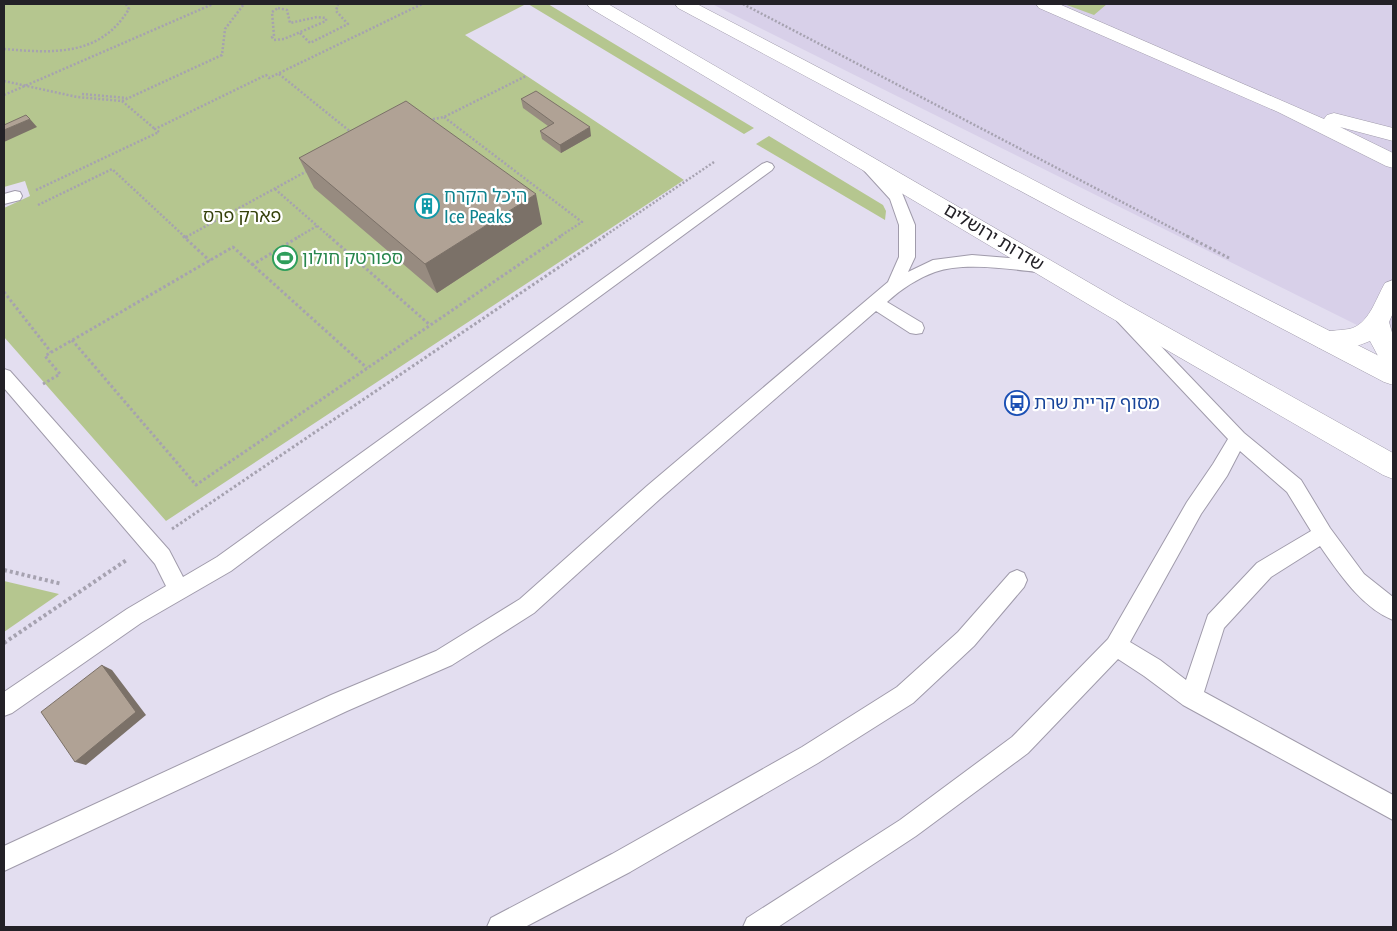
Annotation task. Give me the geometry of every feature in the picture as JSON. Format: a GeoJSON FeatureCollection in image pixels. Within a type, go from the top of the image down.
{"type":"FeatureCollection","features":[{"type":"Feature","properties":{"kind":"main road","name":"שדרות ירושלים"},"geometry":{"type":"LineString","coordinates":[[596,4],[1117,310],[1393,466]]}},
{"type":"Feature","properties":{"kind":"main road"},"geometry":{"type":"LineString","coordinates":[[665,4],[779,54]]}},
{"type":"Feature","properties":{"kind":"main road"},"geometry":{"type":"LineString","coordinates":[[684,4],[1079,213],[1393,375]]}},
{"type":"Feature","properties":{"kind":"main road"},"geometry":{"type":"LineString","coordinates":[[1045,4],[1285,108],[1393,161]]}},
{"type":"Feature","properties":{"kind":"main road"},"geometry":{"type":"LineString","coordinates":[[1285,108],[1393,134]]}},
{"type":"Feature","properties":{"kind":"main road"},"geometry":{"type":"LineString","coordinates":[[1326,340],[1344,341],[1358,338],[1377,323],[1393,289]]}},
{"type":"Feature","properties":{"kind":"main road"},"geometry":{"type":"LineString","coordinates":[[1377,323],[1383,344],[1393,360]]}},
{"type":"Feature","properties":{"kind":"lane"},"geometry":{"type":"LineString","coordinates":[[858,157],[897,197],[907,225],[907,257],[894,286]]}},
{"type":"Feature","properties":{"kind":"lane"},"geometry":{"type":"LineString","coordinates":[[4,705],[134,616],[224,564],[495,364],[767,167]]}},
{"type":"Feature","properties":{"kind":"lane"},"geometry":{"type":"LineString","coordinates":[[4,859],[339,703],[444,658],[527,606],[654,492],[894,286],[933,266],[962,262],[972,261],[1046,267]]}},
{"type":"Feature","properties":{"kind":"lane"},"geometry":{"type":"LineString","coordinates":[[876,303],[916,328]]}},
{"type":"Feature","properties":{"kind":"lane"},"geometry":{"type":"LineString","coordinates":[[1117,310],[1238,438],[1294,486],[1323,534],[1356,581],[1393,610]]}},
{"type":"Feature","properties":{"kind":"lane"},"geometry":{"type":"LineString","coordinates":[[4,376],[162,557],[179,590]]}},
{"type":"Feature","properties":{"kind":"lane"},"geometry":{"type":"LineString","coordinates":[[756,927],[908,828],[1020,745],[1116,646],[1194,508],[1220,470],[1238,438]]}},
{"type":"Feature","properties":{"kind":"lane"},"geometry":{"type":"LineString","coordinates":[[1191,697],[1215,622],[1264,570],[1323,534]]}},
{"type":"Feature","properties":{"kind":"lane"},"geometry":{"type":"LineString","coordinates":[[500,927],[621,863],[810,755],[905,696],[966,639],[1017,580]]}},
{"type":"Feature","properties":{"kind":"lane"},"geometry":{"type":"LineString","coordinates":[[1116,646],[1152,668],[1191,697],[1393,808]]}},
{"type":"Feature","properties":{"kind":"path"},"geometry":{"type":"LineString","coordinates":[[4,49],[51,52],[67,51],[95,41],[114,29],[123,20],[129,9],[126,4]]}},
{"type":"Feature","properties":{"kind":"path"},"geometry":{"type":"LineString","coordinates":[[4,95],[213,4]]}},
{"type":"Feature","properties":{"kind":"path"},"geometry":{"type":"LineString","coordinates":[[4,80],[77,97],[122,101],[222,55],[225,29],[244,4]]}},
{"type":"Feature","properties":{"kind":"path"},"geometry":{"type":"LineString","coordinates":[[300,33],[310,43],[348,24],[336,11],[338,4]]}},
{"type":"Feature","properties":{"kind":"path"},"geometry":{"type":"LineString","coordinates":[[155,129],[266,75],[269,78],[279,74],[422,4]]}},
{"type":"Feature","properties":{"kind":"path"},"geometry":{"type":"LineString","coordinates":[[743,4],[1234,260]]}},
{"type":"Feature","properties":{"kind":"path"},"geometry":{"type":"LineString","coordinates":[[278,8],[287,10],[290,23],[299,23],[318,17],[326,18],[326,21],[321,25],[300,33],[284,39],[274,40],[272,37],[274,36],[272,12],[278,8]]}},
{"type":"Feature","properties":{"kind":"path"},"geometry":{"type":"LineString","coordinates":[[279,74],[354,134]]}},
{"type":"Feature","properties":{"kind":"path"},"geometry":{"type":"LineString","coordinates":[[425,120],[444,117],[526,76]]}},
{"type":"Feature","properties":{"kind":"path"},"geometry":{"type":"LineString","coordinates":[[82,94],[128,98]]}},
{"type":"Feature","properties":{"kind":"path"},"geometry":{"type":"LineString","coordinates":[[36,190],[159,132],[122,101]]}},
{"type":"Feature","properties":{"kind":"path"},"geometry":{"type":"LineString","coordinates":[[72,340],[196,485],[582,222],[444,117]]}},
{"type":"Feature","properties":{"kind":"path"},"geometry":{"type":"LineString","coordinates":[[4,643],[714,162]]}},
{"type":"Feature","properties":{"kind":"path"},"geometry":{"type":"LineString","coordinates":[[31,208],[112,169],[210,261]]}},
{"type":"Feature","properties":{"kind":"path"},"geometry":{"type":"LineString","coordinates":[[186,238],[310,169]]}},
{"type":"Feature","properties":{"kind":"path"},"geometry":{"type":"LineString","coordinates":[[275,189],[430,325]]}},
{"type":"Feature","properties":{"kind":"path"},"geometry":{"type":"LineString","coordinates":[[252,265],[317,226]]}},
{"type":"Feature","properties":{"kind":"path"},"geometry":{"type":"LineString","coordinates":[[43,385],[60,374],[44,356],[233,248],[368,368]]}},
{"type":"Feature","properties":{"kind":"path"},"geometry":{"type":"LineString","coordinates":[[4,292],[51,352]]}},
{"type":"Feature","properties":{"kind":"path"},"geometry":{"type":"LineString","coordinates":[[4,570],[62,584]]}},
{"type":"Feature","properties":{"kind":"shaded area"},"geometry":{"type":"Polygon","coordinates":[[[712,4],[1393,4],[1393,344],[1375,334],[712,4]]]}},
{"type":"Feature","properties":{"kind":"green space","name":"פארק פרס"},"geometry":{"type":"Polygon","coordinates":[[[4,4],[526,4],[465,35],[684,180],[166,521],[4,337],[4,208],[30,196],[25,181],[4,187],[4,4]]]}},
{"type":"Feature","properties":{"kind":"green space"},"geometry":{"type":"Polygon","coordinates":[[[528,4],[548,4],[754,128],[744,134],[528,4]]]}},
{"type":"Feature","properties":{"kind":"green space"},"geometry":{"type":"Polygon","coordinates":[[[1064,4],[1107,4],[1094,15],[1064,4]]]}},
{"type":"Feature","properties":{"kind":"green space"},"geometry":{"type":"Polygon","coordinates":[[[769,136],[883,205],[886,211],[885,220],[756,144],[769,136]]]}},
{"type":"Feature","properties":{"kind":"green space"},"geometry":{"type":"Polygon","coordinates":[[[4,581],[59,594],[4,632],[4,581]]]}},
{"type":"Feature","properties":{"kind":"building"},"geometry":{"type":"Polygon","coordinates":[[[536,91],[590,127],[560,145],[540,131],[554,123],[521,99],[536,91]]]}},
{"type":"Feature","properties":{"kind":"building","name":"היכל הקרח Ice Peaks"},"geometry":{"type":"Polygon","coordinates":[[[406,101],[536,194],[425,264],[299,158],[406,101]]]}},
{"type":"Feature","properties":{"kind":"building"},"geometry":{"type":"Polygon","coordinates":[[[26,115],[30,119],[4,130],[4,125],[26,115]]]}},
{"type":"Feature","properties":{"kind":"building"},"geometry":{"type":"Polygon","coordinates":[[[102,665],[136,712],[75,762],[41,712],[102,665]]]}},
{"type":"Feature","properties":{"kind":"place","name":"היכל הקרח Ice Peaks"},"geometry":{"type":"Point","coordinates":[427,206]}},
{"type":"Feature","properties":{"kind":"place","name":"ספורטק חולון"},"geometry":{"type":"Point","coordinates":[285,258]}},
{"type":"Feature","properties":{"kind":"place","name":"מסוף קריית שרת"},"geometry":{"type":"Point","coordinates":[1017,403]}}]}
